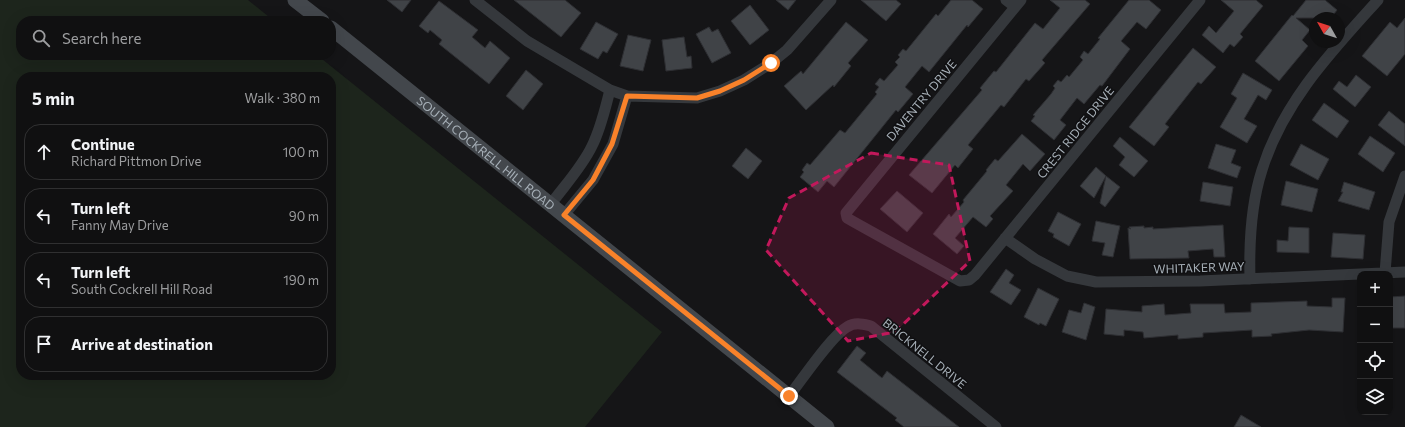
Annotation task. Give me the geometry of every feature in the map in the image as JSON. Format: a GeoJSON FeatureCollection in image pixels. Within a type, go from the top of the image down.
{"type":"FeatureCollection","features":[{"type":"Feature","properties":{"kind":"main road"},"geometry":{"type":"LineString","coordinates":[[295,0],[316,16]]}},
{"type":"Feature","properties":{"kind":"main road","name":"SOUTH COCKRELL HILL ROAD"},"geometry":{"type":"LineString","coordinates":[[336,32],[828,427]]}},
{"type":"Feature","properties":{"kind":"street"},"geometry":{"type":"LineString","coordinates":[[475,0],[527,41],[610,90],[627,96],[697,98],[720,91],[744,80],[771,63],[787,50],[831,0]]}},
{"type":"Feature","properties":{"kind":"street"},"geometry":{"type":"LineString","coordinates":[[1006,0],[1018,4]]}},
{"type":"Feature","properties":{"kind":"street","name":"CREST RIDGE DRIVE"},"geometry":{"type":"LineString","coordinates":[[969,280],[1200,0]]}},
{"type":"Feature","properties":{"kind":"street"},"geometry":{"type":"LineString","coordinates":[[1250,279],[1249,253],[1252,217],[1262,170],[1278,129],[1301,92],[1323,62],[1378,0]]}},
{"type":"Feature","properties":{"kind":"street","name":"DAVENTRY DRIVE"},"geometry":{"type":"LineString","coordinates":[[969,280],[960,281],[847,218],[846,213],[849,207],[1018,4]]}},
{"type":"Feature","properties":{"kind":"street"},"geometry":{"type":"LineString","coordinates":[[551,204],[577,170],[592,146],[603,118],[610,90]]}},
{"type":"Feature","properties":{"kind":"street"},"geometry":{"type":"LineString","coordinates":[[564,215],[593,180],[612,144],[627,96]]}},
{"type":"Feature","properties":{"kind":"street"},"geometry":{"type":"LineString","coordinates":[[1385,271],[1389,222],[1405,176]]}},
{"type":"Feature","properties":{"kind":"street","name":"WHITAKER WAY"},"geometry":{"type":"LineString","coordinates":[[1005,238],[1035,259],[1067,276],[1096,282],[1250,279],[1357,274]]}},
{"type":"Feature","properties":{"kind":"street","name":"WHITAKER WAY"},"geometry":{"type":"LineString","coordinates":[[1393,273],[1405,272]]}},
{"type":"Feature","properties":{"kind":"street","name":"BRICKNELL DRIVE"},"geometry":{"type":"LineString","coordinates":[[789,396],[834,338],[847,327],[858,323],[871,326],[996,427]]}},
{"type":"Feature","properties":{"kind":"highlighted area"},"geometry":{"type":"Polygon","coordinates":[[[871,153],[949,165],[970,261],[895,332],[848,341],[766,250],[789,198],[871,153]]]}},
{"type":"Feature","properties":{"kind":"shaded area"},"geometry":{"type":"Polygon","coordinates":[[[0,0],[248,0],[268,16],[16,16],[16,60],[323,60],[662,332],[585,427],[0,427],[0,0]]]}},
{"type":"Feature","properties":{"kind":"building"},"geometry":{"type":"Polygon","coordinates":[[[387,0],[411,0],[402,12],[387,0]]]}},
{"type":"Feature","properties":{"kind":"building"},"geometry":{"type":"Polygon","coordinates":[[[514,0],[565,0],[581,13],[561,37],[514,0]]]}},
{"type":"Feature","properties":{"kind":"building"},"geometry":{"type":"Polygon","coordinates":[[[776,0],[796,0],[788,10],[776,0]]]}},
{"type":"Feature","properties":{"kind":"building"},"geometry":{"type":"Polygon","coordinates":[[[861,0],[896,0],[901,4],[886,21],[861,0]]]}},
{"type":"Feature","properties":{"kind":"building"},"geometry":{"type":"Polygon","coordinates":[[[951,0],[972,0],[983,9],[968,27],[967,25],[929,72],[922,66],[905,87],[913,94],[898,112],[896,110],[834,187],[827,181],[818,192],[800,177],[804,172],[802,170],[807,163],[810,165],[840,130],[845,133],[877,94],[875,92],[879,87],[875,84],[880,78],[884,81],[898,65],[895,62],[900,57],[898,55],[903,49],[906,51],[936,14],[938,16],[951,0]]]}},
{"type":"Feature","properties":{"kind":"building"},"geometry":{"type":"Polygon","coordinates":[[[1050,0],[1085,0],[1090,4],[1042,60],[1045,63],[1029,81],[1026,79],[1004,107],[1001,105],[968,145],[973,149],[958,168],[955,165],[932,193],[909,175],[982,90],[980,88],[994,71],[996,72],[1035,23],[1043,29],[1060,8],[1050,0]]]}},
{"type":"Feature","properties":{"kind":"building"},"geometry":{"type":"Polygon","coordinates":[[[1129,0],[1149,0],[1161,10],[1146,29],[1137,22],[1121,41],[1130,49],[1102,86],[1100,85],[1084,104],[1077,98],[1060,120],[1066,125],[1054,140],[1031,121],[1035,116],[1033,115],[1051,94],[1055,88],[1053,86],[1058,80],[1061,82],[1067,75],[1069,77],[1083,60],[1080,57],[1084,51],[1088,54],[1100,39],[1098,38],[1129,0]]]}},
{"type":"Feature","properties":{"kind":"building"},"geometry":{"type":"Polygon","coordinates":[[[1221,0],[1256,0],[1263,6],[1240,34],[1243,37],[1234,47],[1230,44],[1223,53],[1202,35],[1209,26],[1216,33],[1234,11],[1221,0]]]}},
{"type":"Feature","properties":{"kind":"building"},"geometry":{"type":"Polygon","coordinates":[[[1306,0],[1325,0],[1337,10],[1336,12],[1309,12],[1309,18],[1296,18],[1309,29],[1302,40],[1308,46],[1279,81],[1255,61],[1292,15],[1293,16],[1306,0]]]}},
{"type":"Feature","properties":{"kind":"building"},"geometry":{"type":"Polygon","coordinates":[[[439,1],[478,30],[472,37],[485,48],[490,41],[510,58],[489,84],[439,44],[442,40],[430,30],[428,33],[419,26],[439,1]]]}},
{"type":"Feature","properties":{"kind":"building"},"geometry":{"type":"Polygon","coordinates":[[[750,5],[769,30],[750,45],[731,21],[750,5]]]}},
{"type":"Feature","properties":{"kind":"building"},"geometry":{"type":"Polygon","coordinates":[[[1405,18],[1405,54],[1387,76],[1362,56],[1390,22],[1397,28],[1405,18]]]}},
{"type":"Feature","properties":{"kind":"building"},"geometry":{"type":"Polygon","coordinates":[[[596,22],[618,34],[607,53],[603,51],[598,59],[580,49],[596,22]]]}},
{"type":"Feature","properties":{"kind":"building"},"geometry":{"type":"Polygon","coordinates":[[[846,22],[868,40],[848,63],[851,66],[834,87],[833,85],[806,110],[784,86],[801,71],[803,74],[846,22]]]}},
{"type":"Feature","properties":{"kind":"building"},"geometry":{"type":"Polygon","coordinates":[[[709,27],[712,32],[718,29],[731,53],[712,63],[696,34],[709,27]]]}},
{"type":"Feature","properties":{"kind":"building"},"geometry":{"type":"Polygon","coordinates":[[[628,35],[651,40],[643,71],[620,66],[628,35]]]}},
{"type":"Feature","properties":{"kind":"building"},"geometry":{"type":"Polygon","coordinates":[[[684,37],[687,57],[691,56],[692,68],[666,71],[662,40],[684,37]]]}},
{"type":"Feature","properties":{"kind":"building"},"geometry":{"type":"Polygon","coordinates":[[[1193,48],[1216,67],[1201,84],[1198,82],[1165,124],[1169,127],[1154,146],[1129,127],[1193,48]]]}},
{"type":"Feature","properties":{"kind":"building"},"geometry":{"type":"Polygon","coordinates":[[[526,70],[543,84],[523,110],[506,96],[526,70]]]}},
{"type":"Feature","properties":{"kind":"building"},"geometry":{"type":"Polygon","coordinates":[[[1243,73],[1272,90],[1266,100],[1258,95],[1244,119],[1257,126],[1247,143],[1220,127],[1237,98],[1231,94],[1243,73]]]}},
{"type":"Feature","properties":{"kind":"building"},"geometry":{"type":"Polygon","coordinates":[[[1356,75],[1371,87],[1355,107],[1333,89],[1339,81],[1347,87],[1356,75]]]}},
{"type":"Feature","properties":{"kind":"building"},"geometry":{"type":"Polygon","coordinates":[[[1324,103],[1349,121],[1337,138],[1312,120],[1324,103]]]}},
{"type":"Feature","properties":{"kind":"building"},"geometry":{"type":"Polygon","coordinates":[[[1389,111],[1405,124],[1405,146],[1378,125],[1389,111]]]}},
{"type":"Feature","properties":{"kind":"building"},"geometry":{"type":"Polygon","coordinates":[[[1022,134],[1045,154],[1030,171],[1023,164],[1006,185],[1013,191],[990,216],[993,219],[986,227],[973,217],[955,238],[964,246],[957,254],[933,234],[949,214],[951,217],[964,202],[963,200],[995,159],[998,161],[1022,134]]]}},
{"type":"Feature","properties":{"kind":"building"},"geometry":{"type":"Polygon","coordinates":[[[1370,136],[1395,153],[1383,172],[1358,154],[1370,136]]]}},
{"type":"Feature","properties":{"kind":"building"},"geometry":{"type":"Polygon","coordinates":[[[1120,137],[1148,161],[1134,177],[1119,165],[1125,157],[1113,146],[1120,137]]]}},
{"type":"Feature","properties":{"kind":"building"},"geometry":{"type":"Polygon","coordinates":[[[1216,144],[1236,150],[1231,163],[1241,167],[1237,178],[1208,168],[1216,144]]]}},
{"type":"Feature","properties":{"kind":"building"},"geometry":{"type":"Polygon","coordinates":[[[1301,144],[1329,159],[1318,180],[1290,165],[1301,144]]]}},
{"type":"Feature","properties":{"kind":"building"},"geometry":{"type":"Polygon","coordinates":[[[746,148],[762,161],[748,179],[732,166],[746,148]]]}},
{"type":"Feature","properties":{"kind":"building"},"geometry":{"type":"Polygon","coordinates":[[[1096,167],[1106,176],[1094,198],[1080,186],[1096,167]]]}},
{"type":"Feature","properties":{"kind":"building"},"geometry":{"type":"Polygon","coordinates":[[[1106,176],[1120,187],[1105,207],[1100,203],[1106,176]]]}},
{"type":"Feature","properties":{"kind":"building"},"geometry":{"type":"Polygon","coordinates":[[[1286,181],[1318,189],[1312,212],[1281,205],[1286,181]]]}},
{"type":"Feature","properties":{"kind":"building"},"geometry":{"type":"Polygon","coordinates":[[[1203,182],[1233,187],[1230,206],[1200,201],[1203,182]]]}},
{"type":"Feature","properties":{"kind":"building"},"geometry":{"type":"Polygon","coordinates":[[[1344,182],[1375,192],[1369,210],[1338,201],[1343,192],[1341,192],[1344,182]]]}},
{"type":"Feature","properties":{"kind":"building"},"geometry":{"type":"Polygon","coordinates":[[[897,191],[923,213],[907,232],[880,209],[897,191]]]}},
{"type":"Feature","properties":{"kind":"building"},"geometry":{"type":"Polygon","coordinates":[[[1058,212],[1081,224],[1069,246],[1053,237],[1054,234],[1048,231],[1058,212]]]}},
{"type":"Feature","properties":{"kind":"building"},"geometry":{"type":"Polygon","coordinates":[[[1096,221],[1120,226],[1113,257],[1102,255],[1105,243],[1092,241],[1096,221]]]}},
{"type":"Feature","properties":{"kind":"building"},"geometry":{"type":"Polygon","coordinates":[[[1223,225],[1225,257],[1214,257],[1213,249],[1188,251],[1189,258],[1130,259],[1128,228],[1131,229],[1129,227],[1144,226],[1144,228],[1153,227],[1153,229],[1223,225]]]}},
{"type":"Feature","properties":{"kind":"building"},"geometry":{"type":"Polygon","coordinates":[[[1289,227],[1309,228],[1309,253],[1277,252],[1277,240],[1288,241],[1289,227]]]}},
{"type":"Feature","properties":{"kind":"building"},"geometry":{"type":"Polygon","coordinates":[[[1333,233],[1365,235],[1363,259],[1331,257],[1333,233]]]}},
{"type":"Feature","properties":{"kind":"building"},"geometry":{"type":"Polygon","coordinates":[[[1006,269],[1014,275],[1009,283],[1021,290],[1011,305],[990,292],[1006,269]]]}},
{"type":"Feature","properties":{"kind":"building"},"geometry":{"type":"Polygon","coordinates":[[[1038,288],[1059,299],[1046,326],[1040,323],[1039,325],[1024,317],[1038,288]]]}},
{"type":"Feature","properties":{"kind":"building"},"geometry":{"type":"Polygon","coordinates":[[[1405,296],[1405,328],[1393,328],[1393,297],[1405,296]]]}},
{"type":"Feature","properties":{"kind":"building"},"geometry":{"type":"Polygon","coordinates":[[[1332,298],[1345,298],[1343,332],[1309,330],[1271,334],[1272,336],[1252,337],[1252,330],[1203,333],[1203,337],[1178,339],[1178,335],[1144,338],[1143,332],[1124,330],[1124,336],[1104,334],[1106,309],[1142,312],[1142,306],[1164,304],[1165,315],[1191,313],[1190,304],[1224,304],[1225,313],[1251,312],[1251,303],[1307,301],[1307,306],[1332,307],[1332,298]]]}},
{"type":"Feature","properties":{"kind":"building"},"geometry":{"type":"Polygon","coordinates":[[[1084,303],[1095,307],[1086,340],[1062,332],[1069,310],[1081,313],[1084,303]]]}},
{"type":"Feature","properties":{"kind":"building"},"geometry":{"type":"Polygon","coordinates":[[[857,346],[866,353],[860,360],[882,378],[887,371],[959,427],[904,427],[895,420],[897,418],[837,372],[857,346]]]}},
{"type":"Feature","properties":{"kind":"building"},"geometry":{"type":"Polygon","coordinates":[[[1241,415],[1261,427],[1234,427],[1241,415]]]}},
{"type":"Feature","properties":{"kind":"route"},"geometry":{"type":"LineString","coordinates":[[771,63],[744,80],[720,91],[697,98],[627,96],[612,144],[593,180],[564,215],[789,396]]}}]}
